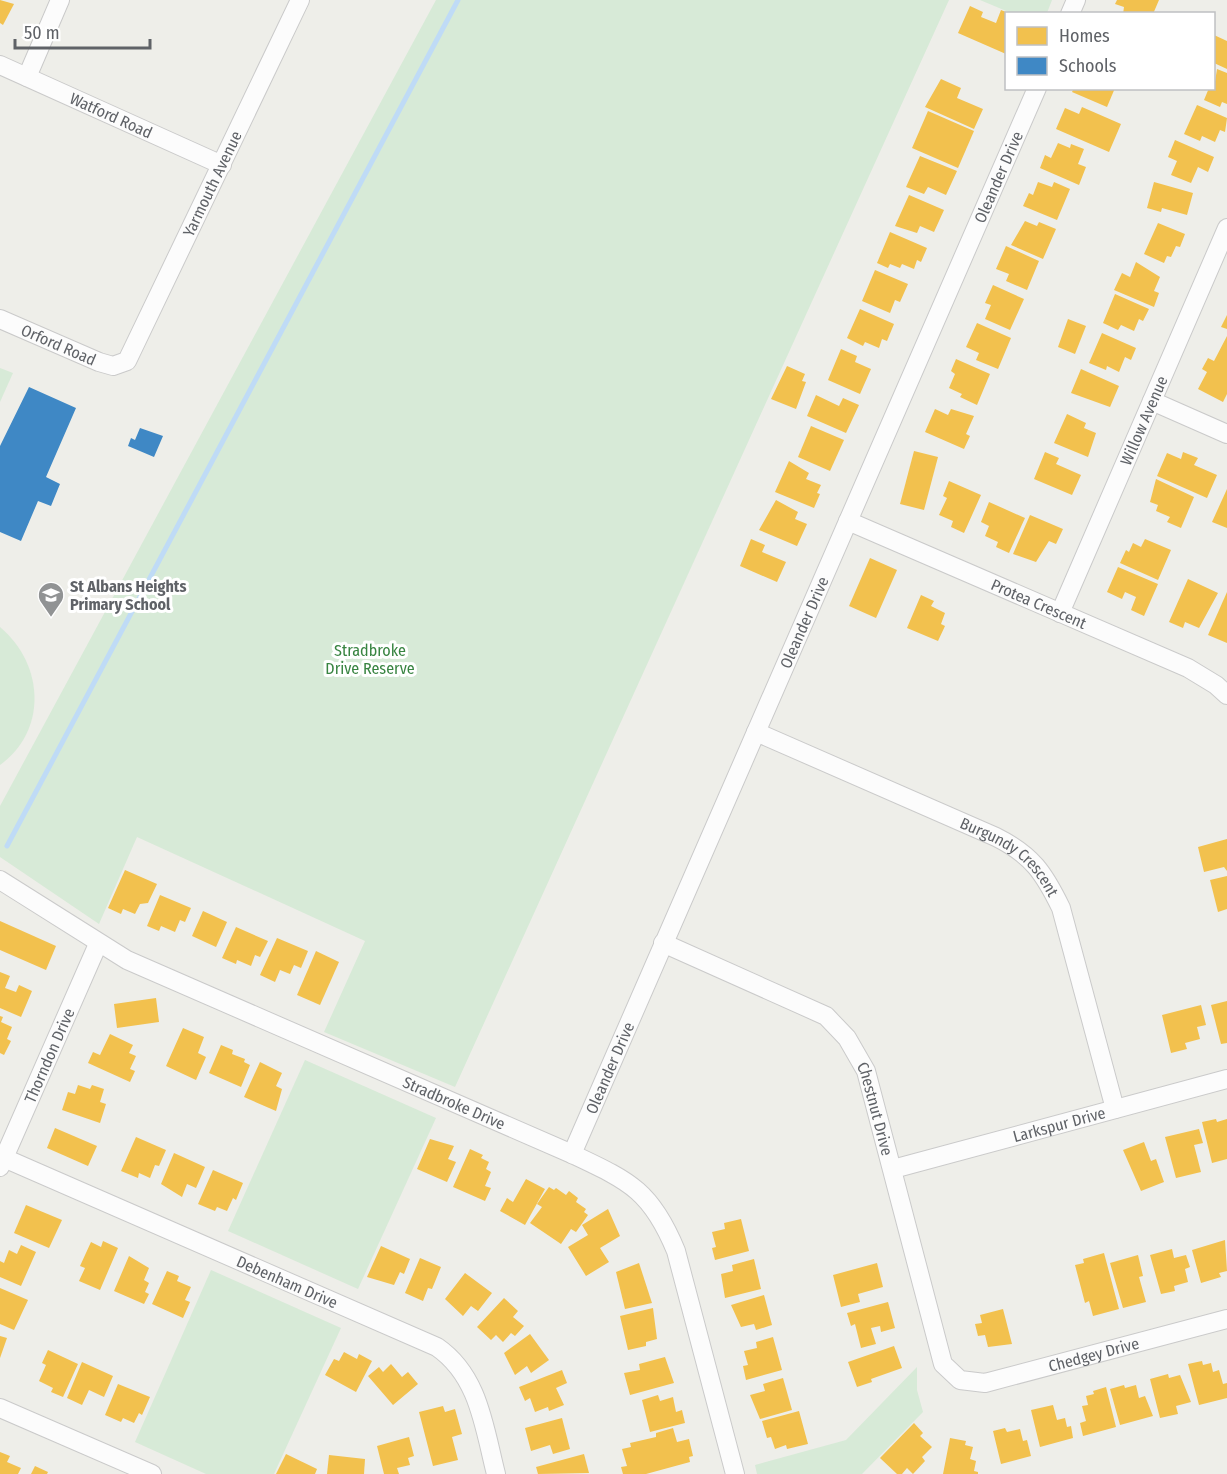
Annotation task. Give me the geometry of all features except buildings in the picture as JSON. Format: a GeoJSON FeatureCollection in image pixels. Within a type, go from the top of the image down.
{"type":"FeatureCollection","features":[{"type":"Feature","properties":{"kind":"street"},"geometry":{"type":"LineString","coordinates":[[27,77],[60,0]]}},
{"type":"Feature","properties":{"kind":"street","name":"Yarmouth Avenue"},"geometry":{"type":"LineString","coordinates":[[121,364],[132,354],[300,0]]}},
{"type":"Feature","properties":{"kind":"street","name":"Watford Road"},"geometry":{"type":"LineString","coordinates":[[0,65],[222,165]]}},
{"type":"Feature","properties":{"kind":"street","name":"Oleander Drive"},"geometry":{"type":"LineString","coordinates":[[572,1154],[1036,90]]}},
{"type":"Feature","properties":{"kind":"street","name":"Willow Avenue"},"geometry":{"type":"LineString","coordinates":[[1060,613],[1227,228]]}},
{"type":"Feature","properties":{"kind":"street","name":"Orford Road"},"geometry":{"type":"LineString","coordinates":[[0,319],[99,362],[113,366],[121,364]]}},
{"type":"Feature","properties":{"kind":"street"},"geometry":{"type":"LineString","coordinates":[[1152,401],[1227,434]]}},
{"type":"Feature","properties":{"kind":"street","name":"Protea Crescent"},"geometry":{"type":"LineString","coordinates":[[848,521],[1202,675],[1227,694]]}},
{"type":"Feature","properties":{"kind":"street","name":"Burgundy Crescent"},"geometry":{"type":"LineString","coordinates":[[756,732],[996,837],[1028,855],[1051,886],[1061,908],[1115,1109]]}},
{"type":"Feature","properties":{"kind":"street","name":"Stradbroke Drive"},"geometry":{"type":"LineString","coordinates":[[0,880],[98,944],[153,972],[572,1154],[624,1179],[650,1202],[665,1224],[676,1251],[735,1474]]}},
{"type":"Feature","properties":{"kind":"street","name":"Chestnut Drive"},"geometry":{"type":"LineString","coordinates":[[663,943],[825,1016],[847,1038],[866,1071],[943,1364],[960,1380]]}},
{"type":"Feature","properties":{"kind":"street","name":"Thorndon Drive"},"geometry":{"type":"LineString","coordinates":[[2,1162],[98,944]]}},
{"type":"Feature","properties":{"kind":"street","name":"Larkspur Drive"},"geometry":{"type":"LineString","coordinates":[[892,1169],[1227,1079]]}},
{"type":"Feature","properties":{"kind":"street","name":"Debenham Drive"},"geometry":{"type":"LineString","coordinates":[[2,1162],[436,1347],[451,1357],[471,1385],[496,1474]]}},
{"type":"Feature","properties":{"kind":"street","name":"Chedgey Drive"},"geometry":{"type":"LineString","coordinates":[[960,1380],[985,1383],[1227,1319]]}},
{"type":"Feature","properties":{"kind":"street"},"geometry":{"type":"LineString","coordinates":[[0,1408],[152,1474]]}},
{"type":"Feature","properties":{"kind":"green space","name":"Stradbroke Drive Reserve"},"geometry":{"type":"Polygon","coordinates":[[[436,0],[949,0],[455,1087],[324,1032],[365,941],[137,837],[99,924],[0,857],[0,806],[436,0]]]}},
{"type":"Feature","properties":{"kind":"green space"},"geometry":{"type":"Polygon","coordinates":[[[980,0],[1052,0],[1047,12],[1009,12],[980,0]]]}},
{"type":"Feature","properties":{"kind":"green space"},"geometry":{"type":"Polygon","coordinates":[[[0,368],[13,373],[0,402],[0,368]]]}},
{"type":"Feature","properties":{"kind":"green space"},"geometry":{"type":"Polygon","coordinates":[[[0,627],[15,642],[25,659],[32,678],[34,697],[33,716],[26,734],[16,751],[0,765],[0,627]]]}},
{"type":"Feature","properties":{"kind":"green space"},"geometry":{"type":"Polygon","coordinates":[[[305,1060],[436,1118],[358,1289],[228,1231],[305,1060]]]}},
{"type":"Feature","properties":{"kind":"green space"},"geometry":{"type":"Polygon","coordinates":[[[211,1270],[341,1328],[274,1474],[206,1474],[135,1442],[211,1270]]]}},
{"type":"Feature","properties":{"kind":"green space"},"geometry":{"type":"Polygon","coordinates":[[[917,1367],[917,1390],[923,1412],[862,1474],[757,1474],[755,1465],[846,1440],[917,1367]]]}},
{"type":"Feature","properties":{"kind":"waterway"},"geometry":{"type":"LineString","coordinates":[[7,846],[458,0]]}},
{"type":"Feature","properties":{"kind":"place","name":"St Albans Heights Primary School"},"geometry":{"type":"Point","coordinates":[51,618]}}]}
